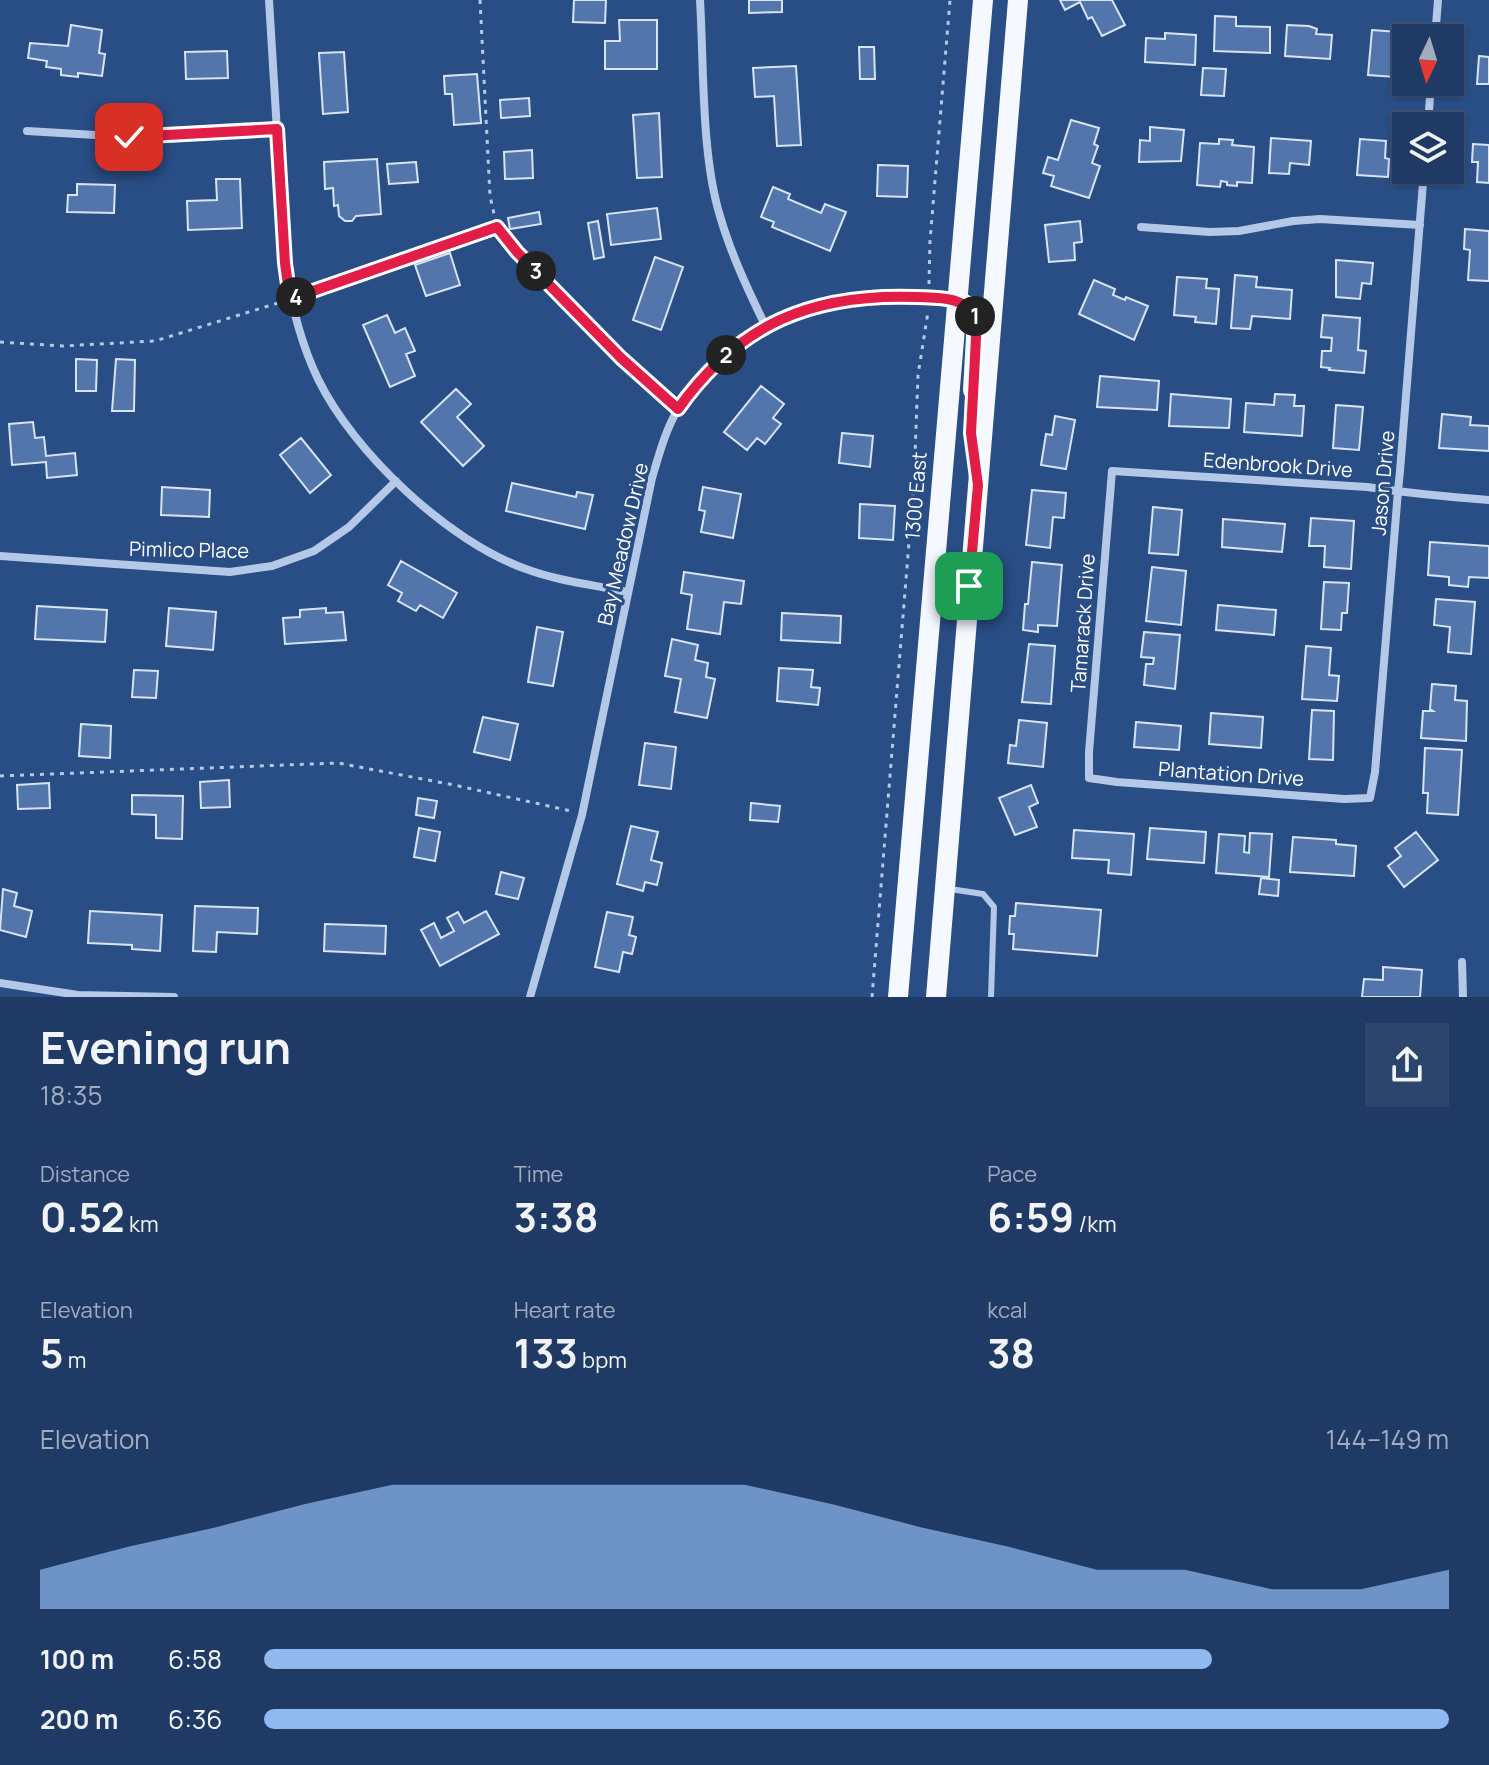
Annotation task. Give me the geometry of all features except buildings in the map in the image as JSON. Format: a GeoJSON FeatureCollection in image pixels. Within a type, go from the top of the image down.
{"type":"FeatureCollection","features":[{"type":"Feature","properties":{"kind":"main road","name":"1300 East"},"geometry":{"type":"LineString","coordinates":[[898,997],[983,0]]}},
{"type":"Feature","properties":{"kind":"main road"},"geometry":{"type":"LineString","coordinates":[[936,997],[1018,0]]}},
{"type":"Feature","properties":{"kind":"main road"},"geometry":{"type":"LineString","coordinates":[[957,300],[971,308],[977,319],[971,433],[978,485]]}},
{"type":"Feature","properties":{"kind":"street"},"geometry":{"type":"LineString","coordinates":[[269,0],[285,263],[290,299],[302,343],[320,382],[343,419],[396,481],[435,517],[479,548],[527,570],[627,592]]}},
{"type":"Feature","properties":{"kind":"street"},"geometry":{"type":"LineString","coordinates":[[700,0],[709,155],[719,214],[738,269],[765,325]]}},
{"type":"Feature","properties":{"kind":"street"},"geometry":{"type":"LineString","coordinates":[[1436,24],[1438,0]]}},
{"type":"Feature","properties":{"kind":"street"},"geometry":{"type":"LineString","coordinates":[[27,131],[129,137],[277,129]]}},
{"type":"Feature","properties":{"kind":"street","name":"Jason Drive"},"geometry":{"type":"LineString","coordinates":[[1370,798],[1375,772],[1423,184]]}},
{"type":"Feature","properties":{"kind":"street"},"geometry":{"type":"LineString","coordinates":[[1141,227],[1210,232],[1320,219],[1420,225]]}},
{"type":"Feature","properties":{"kind":"street","name":"Bay Meadow Drive"},"geometry":{"type":"LineString","coordinates":[[530,997],[582,815],[652,478],[664,438],[678,409],[715,364],[765,325],[798,311],[868,297],[957,300]]}},
{"type":"Feature","properties":{"kind":"street","name":"Edenbrook Drive"},"geometry":{"type":"LineString","coordinates":[[1112,471],[1489,500]]}},
{"type":"Feature","properties":{"kind":"street","name":"Tamarack Drive"},"geometry":{"type":"LineString","coordinates":[[1089,778],[1112,471]]}},
{"type":"Feature","properties":{"kind":"street","name":"Pimlico Place"},"geometry":{"type":"LineString","coordinates":[[0,556],[230,572],[272,566],[314,551],[349,527],[396,481]]}},
{"type":"Feature","properties":{"kind":"street","name":"Plantation Drive"},"geometry":{"type":"LineString","coordinates":[[1089,778],[1344,799],[1370,798]]}},
{"type":"Feature","properties":{"kind":"street"},"geometry":{"type":"LineString","coordinates":[[1462,962],[1463,997]]}},
{"type":"Feature","properties":{"kind":"street"},"geometry":{"type":"LineString","coordinates":[[0,983],[78,995],[174,997]]}},
{"type":"Feature","properties":{"kind":"lane"},"geometry":{"type":"LineString","coordinates":[[944,888],[983,894],[994,907],[991,997]]}},
{"type":"Feature","properties":{"kind":"path"},"geometry":{"type":"LineString","coordinates":[[480,0],[490,196],[497,227],[517,252],[611,347],[678,409]]}},
{"type":"Feature","properties":{"kind":"path"},"geometry":{"type":"LineString","coordinates":[[872,997],[913,495],[918,375],[923,336],[928,323],[930,241],[950,0]]}},
{"type":"Feature","properties":{"kind":"path"},"geometry":{"type":"LineString","coordinates":[[0,342],[63,346],[155,341],[290,299],[497,227]]}},
{"type":"Feature","properties":{"kind":"path"},"geometry":{"type":"LineString","coordinates":[[0,776],[338,763],[555,806],[582,815]]}},
{"type":"Feature","properties":{"kind":"route"},"geometry":{"type":"LineString","coordinates":[[129,137],[277,129],[290,299],[497,227],[517,252],[621,358],[678,409],[695,385],[739,344],[765,325],[798,311],[868,297],[957,300],[971,308],[977,319],[971,433],[978,485],[969,586]]}}]}
